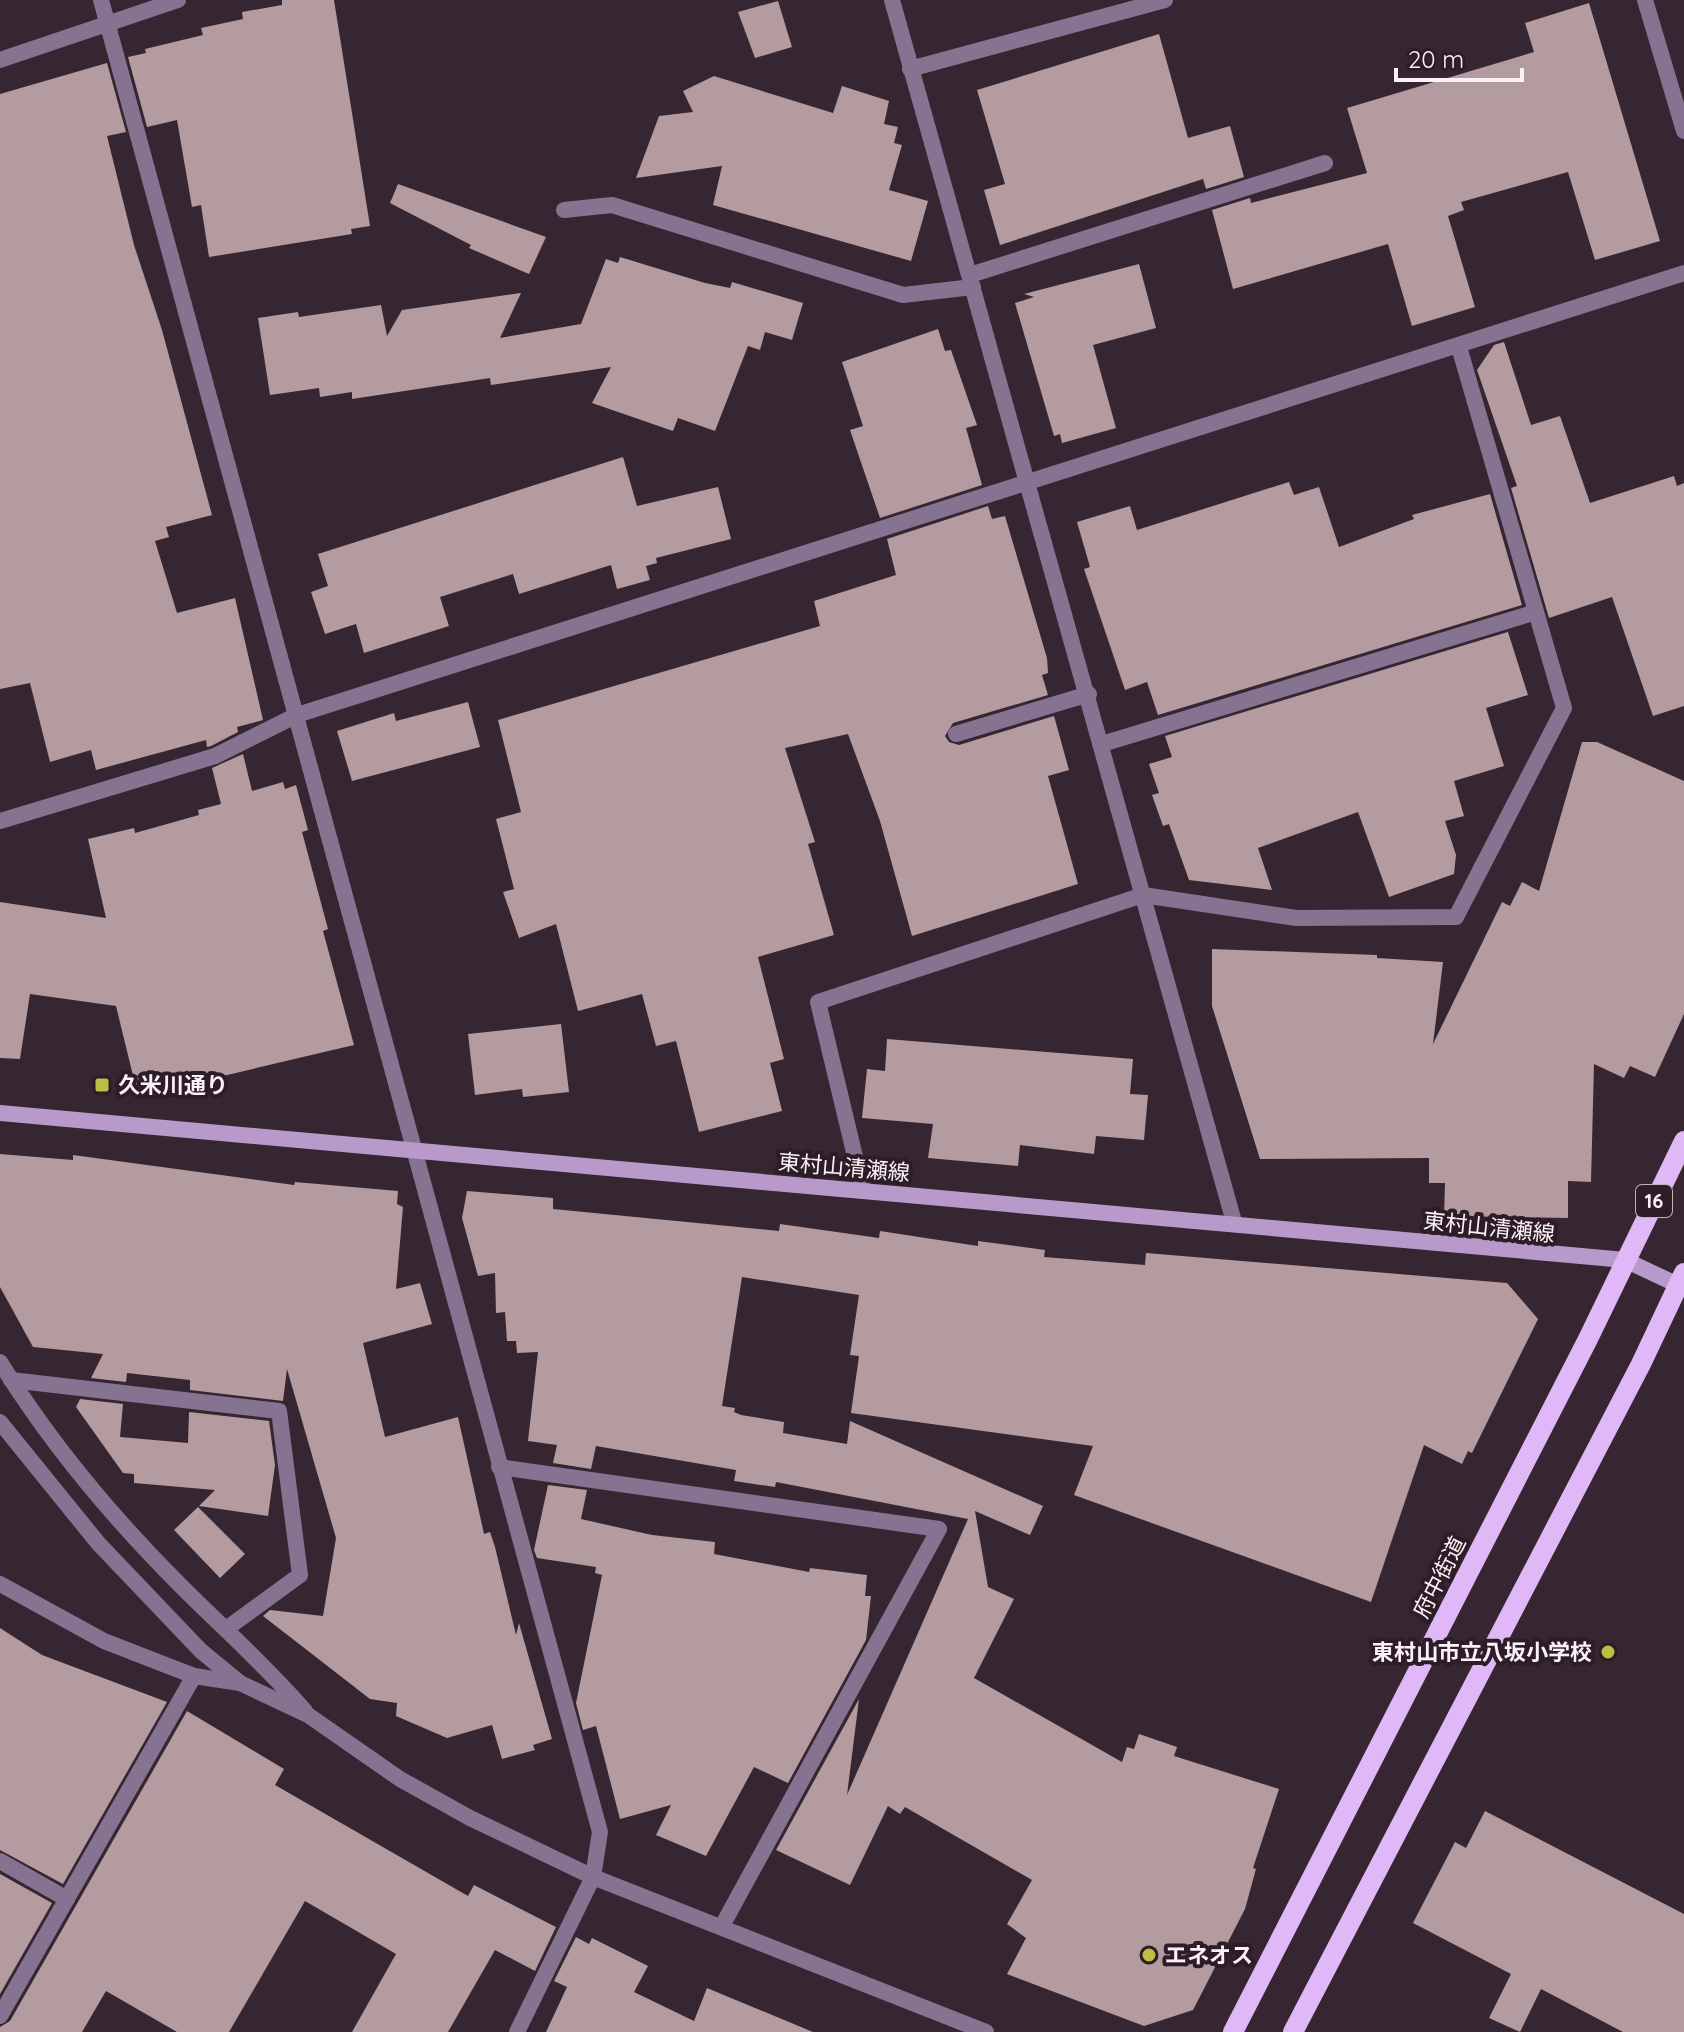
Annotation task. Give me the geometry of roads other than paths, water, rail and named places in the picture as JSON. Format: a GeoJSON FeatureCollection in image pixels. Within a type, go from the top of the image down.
{"type":"FeatureCollection","features":[{"type":"Feature","properties":{"kind":"main road","name":"東村山清瀬線"},"geometry":{"type":"LineString","coordinates":[[0,1113],[416,1153],[1234,1222],[1625,1260],[1681,1279]]}},
{"type":"Feature","properties":{"kind":"main road","name":"府中街道"},"geometry":{"type":"LineString","coordinates":[[1233,2032],[1581,1353],[1684,1141]]}},
{"type":"Feature","properties":{"kind":"main road"},"geometry":{"type":"LineString","coordinates":[[1293,2032],[1634,1378],[1681,1279]]}},
{"type":"Feature","properties":{"kind":"street"},"geometry":{"type":"LineString","coordinates":[[101,0],[600,1832],[593,1877],[517,2032]]}},
{"type":"Feature","properties":{"kind":"street"},"geometry":{"type":"LineString","coordinates":[[0,60],[178,0]]}},
{"type":"Feature","properties":{"kind":"street"},"geometry":{"type":"LineString","coordinates":[[892,0],[1089,694],[1234,1222]]}},
{"type":"Feature","properties":{"kind":"street"},"geometry":{"type":"LineString","coordinates":[[910,69],[1165,0]]}},
{"type":"Feature","properties":{"kind":"street"},"geometry":{"type":"LineString","coordinates":[[1645,0],[1684,131]]}},
{"type":"Feature","properties":{"kind":"street"},"geometry":{"type":"LineString","coordinates":[[564,210],[612,205],[903,295],[971,281],[1325,163]]}},
{"type":"Feature","properties":{"kind":"street"},"geometry":{"type":"LineString","coordinates":[[0,821],[215,756],[297,715],[1684,273]]}},
{"type":"Feature","properties":{"kind":"street"},"geometry":{"type":"LineString","coordinates":[[863,1190],[818,1002],[1143,895],[1296,918],[1456,917],[1564,708],[1459,347]]}},
{"type":"Feature","properties":{"kind":"street"},"geometry":{"type":"LineString","coordinates":[[1102,744],[1536,612]]}},
{"type":"Feature","properties":{"kind":"street"},"geometry":{"type":"LineString","coordinates":[[956,734],[1089,694]]}},
{"type":"Feature","properties":{"kind":"street"},"geometry":{"type":"LineString","coordinates":[[0,1362],[81,1475],[132,1535],[259,1659],[308,1715]]}},
{"type":"Feature","properties":{"kind":"street"},"geometry":{"type":"LineString","coordinates":[[11,1380],[279,1411],[300,1575],[226,1629]]}},
{"type":"Feature","properties":{"kind":"street"},"geometry":{"type":"LineString","coordinates":[[0,1422],[98,1543],[201,1651],[240,1683],[308,1715],[435,1798],[593,1877],[986,2032]]}},
{"type":"Feature","properties":{"kind":"street"},"geometry":{"type":"LineString","coordinates":[[499,1467],[939,1529],[722,1926]]}},
{"type":"Feature","properties":{"kind":"street"},"geometry":{"type":"LineString","coordinates":[[1,1586],[104,1641],[194,1676],[240,1683]]}},
{"type":"Feature","properties":{"kind":"street"},"geometry":{"type":"LineString","coordinates":[[0,2016],[194,1676]]}},
{"type":"Feature","properties":{"kind":"street"},"geometry":{"type":"LineString","coordinates":[[0,1861],[67,1899]]}},
{"type":"Feature","properties":{"kind":"place","name":"久米川通り"},"geometry":{"type":"Point","coordinates":[102,1085]}},
{"type":"Feature","properties":{"kind":"place","name":"東村山市立八坂小学校"},"geometry":{"type":"Point","coordinates":[1608,1652]}},
{"type":"Feature","properties":{"kind":"place","name":"エネオス"},"geometry":{"type":"Point","coordinates":[1149,1955]}}]}
